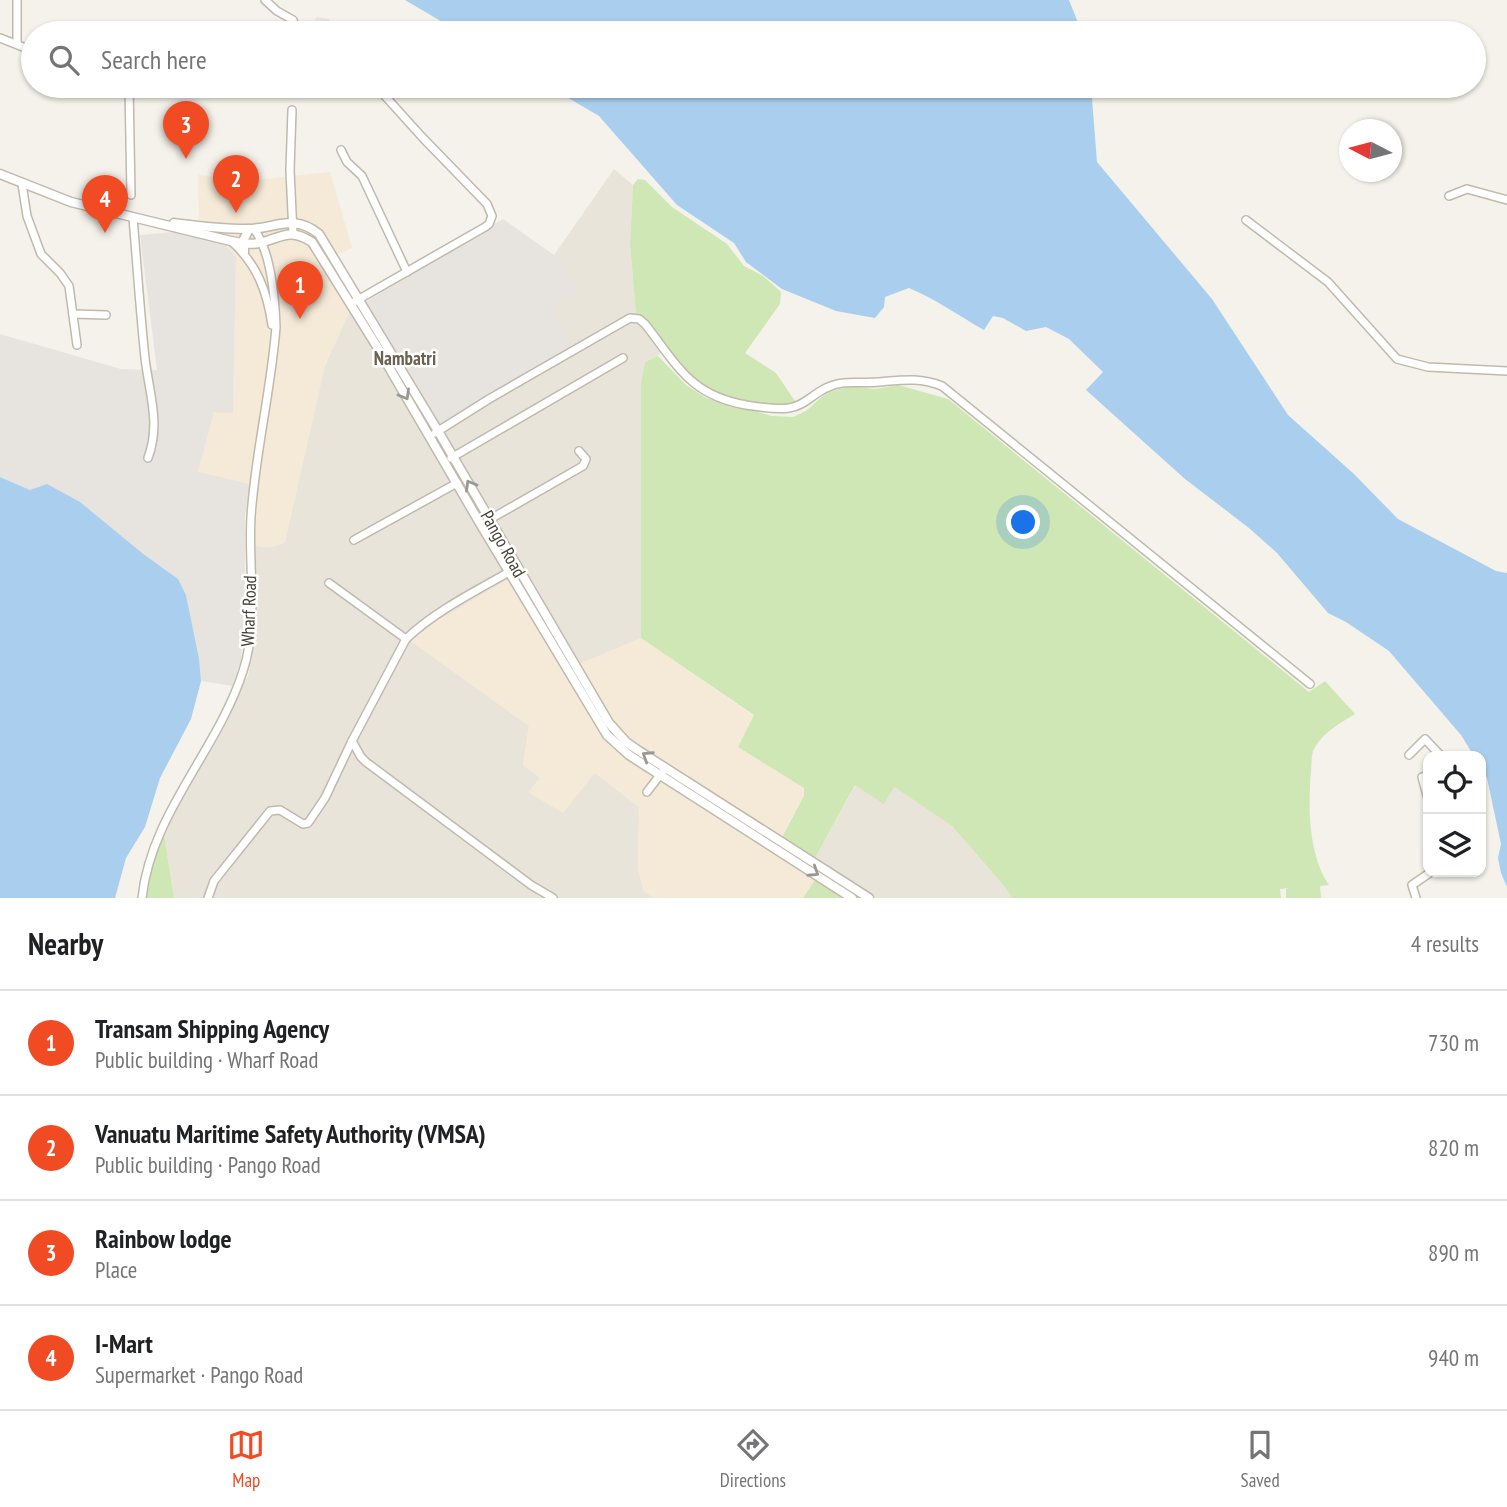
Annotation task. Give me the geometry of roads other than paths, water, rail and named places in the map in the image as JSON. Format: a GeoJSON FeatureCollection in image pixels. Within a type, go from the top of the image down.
{"type":"FeatureCollection","features":[{"type":"Feature","properties":{"kind":"street"},"geometry":{"type":"LineString","coordinates":[[17,0],[17,44]]}},
{"type":"Feature","properties":{"kind":"street"},"geometry":{"type":"LineString","coordinates":[[265,0],[293,21]]}},
{"type":"Feature","properties":{"kind":"street"},"geometry":{"type":"LineString","coordinates":[[0,38],[21,46]]}},
{"type":"Feature","properties":{"kind":"street"},"geometry":{"type":"LineString","coordinates":[[127,98],[131,195]]}},
{"type":"Feature","properties":{"kind":"street"},"geometry":{"type":"LineString","coordinates":[[354,302],[485,227],[491,221],[491,210],[387,98]]}},
{"type":"Feature","properties":{"kind":"street"},"geometry":{"type":"LineString","coordinates":[[0,174],[71,202],[231,241],[243,248],[277,235],[293,234],[290,170],[292,110]]}},
{"type":"Feature","properties":{"kind":"street"},"geometry":{"type":"LineString","coordinates":[[341,150],[362,176],[407,272]]}},
{"type":"Feature","properties":{"kind":"street"},"geometry":{"type":"LineString","coordinates":[[22,184],[27,216],[41,254],[69,286],[77,345]]}},
{"type":"Feature","properties":{"kind":"street"},"geometry":{"type":"LineString","coordinates":[[1449,196],[1467,189],[1507,200]]}},
{"type":"Feature","properties":{"kind":"street"},"geometry":{"type":"LineString","coordinates":[[133,218],[145,359],[155,426],[154,441],[148,458]]}},
{"type":"Feature","properties":{"kind":"street"},"geometry":{"type":"LineString","coordinates":[[1246,220],[1328,282],[1397,359],[1428,367],[1507,371]]}},
{"type":"Feature","properties":{"kind":"street"},"geometry":{"type":"LineString","coordinates":[[160,223],[251,229],[293,222]]}},
{"type":"Feature","properties":{"kind":"street","name":"Pango Road"},"geometry":{"type":"LineString","coordinates":[[293,222],[312,228],[319,234],[444,463],[481,525],[513,570]]}},
{"type":"Feature","properties":{"kind":"street"},"geometry":{"type":"LineString","coordinates":[[243,248],[251,229]]}},
{"type":"Feature","properties":{"kind":"street","name":"Wharf Road"},"geometry":{"type":"LineString","coordinates":[[142,898],[157,839],[178,797],[228,712],[244,669],[251,630],[252,506],[275,343],[275,305],[262,242],[251,229]]}},
{"type":"Feature","properties":{"kind":"street","name":"Pango Road"},"geometry":{"type":"LineString","coordinates":[[293,234],[312,242],[438,431],[490,519],[513,570],[607,735],[629,755],[663,771],[869,898]]}},
{"type":"Feature","properties":{"kind":"street","name":"Wharf Road"},"geometry":{"type":"LineString","coordinates":[[243,248],[257,270],[270,308],[275,343]]}},
{"type":"Feature","properties":{"kind":"street"},"geometry":{"type":"LineString","coordinates":[[74,314],[106,315]]}},
{"type":"Feature","properties":{"kind":"street"},"geometry":{"type":"LineString","coordinates":[[429,437],[489,399],[630,318],[645,324],[690,382],[708,394],[729,402],[774,409],[788,408],[801,405],[827,387],[849,381],[873,383],[928,380],[942,386],[1310,684]]}},
{"type":"Feature","properties":{"kind":"street"},"geometry":{"type":"LineString","coordinates":[[444,463],[623,358]]}},
{"type":"Feature","properties":{"kind":"street"},"geometry":{"type":"LineString","coordinates":[[481,525],[583,466],[586,459],[579,451]]}},
{"type":"Feature","properties":{"kind":"street"},"geometry":{"type":"LineString","coordinates":[[354,540],[457,483]]}},
{"type":"Feature","properties":{"kind":"street"},"geometry":{"type":"LineString","coordinates":[[208,898],[214,881],[270,811],[279,810],[303,824],[308,823],[325,798],[406,639],[434,618],[513,570]]}},
{"type":"Feature","properties":{"kind":"street"},"geometry":{"type":"LineString","coordinates":[[329,583],[406,639]]}},
{"type":"Feature","properties":{"kind":"street"},"geometry":{"type":"LineString","coordinates":[[1409,754],[1424,739],[1436,751]]}},
{"type":"Feature","properties":{"kind":"street"},"geometry":{"type":"LineString","coordinates":[[352,741],[366,762],[531,885],[553,898]]}},
{"type":"Feature","properties":{"kind":"street"},"geometry":{"type":"LineString","coordinates":[[647,792],[663,771]]}},
{"type":"Feature","properties":{"kind":"street","name":"Pango Road"},"geometry":{"type":"LineString","coordinates":[[663,771],[852,898]]}},
{"type":"Feature","properties":{"kind":"street"},"geometry":{"type":"LineString","coordinates":[[1416,898],[1412,885],[1424,877]]}},
{"type":"Feature","properties":{"kind":"water"},"geometry":{"type":"Polygon","coordinates":[[[405,0],[1069,0],[1077,21],[441,21],[405,0]]]}},
{"type":"Feature","properties":{"kind":"water"},"geometry":{"type":"Polygon","coordinates":[[[568,98],[1092,98],[1097,162],[1212,299],[1288,415],[1354,474],[1398,519],[1496,571],[1507,573],[1507,887],[1498,858],[1501,844],[1486,776],[1486,751],[1471,751],[1461,735],[1389,651],[1328,613],[1277,553],[1185,479],[1086,390],[1103,372],[1069,339],[1046,327],[1026,331],[1003,318],[993,316],[984,330],[909,288],[885,297],[884,307],[875,318],[836,311],[782,289],[746,262],[734,243],[677,205],[599,116],[568,98]]]}},
{"type":"Feature","properties":{"kind":"water"},"geometry":{"type":"Polygon","coordinates":[[[0,477],[30,490],[47,484],[80,502],[178,579],[186,595],[201,681],[191,719],[160,778],[145,827],[126,858],[115,898],[0,898],[0,477]]]}},
{"type":"Feature","properties":{"kind":"place","name":"Rainbow lodge"},"geometry":{"type":"Point","coordinates":[186,159]}},
{"type":"Feature","properties":{"kind":"place","name":"Vanuatu Maritime Safety Authority (VMSA)"},"geometry":{"type":"Point","coordinates":[236,213]}},
{"type":"Feature","properties":{"kind":"place","name":"I-Mart"},"geometry":{"type":"Point","coordinates":[105,233]}},
{"type":"Feature","properties":{"kind":"place","name":"Transam Shipping Agency"},"geometry":{"type":"Point","coordinates":[300,319]}},
{"type":"Feature","properties":{"kind":"district","name":"Nambatri"},"geometry":{"type":"Point","coordinates":[405,358]}}]}
